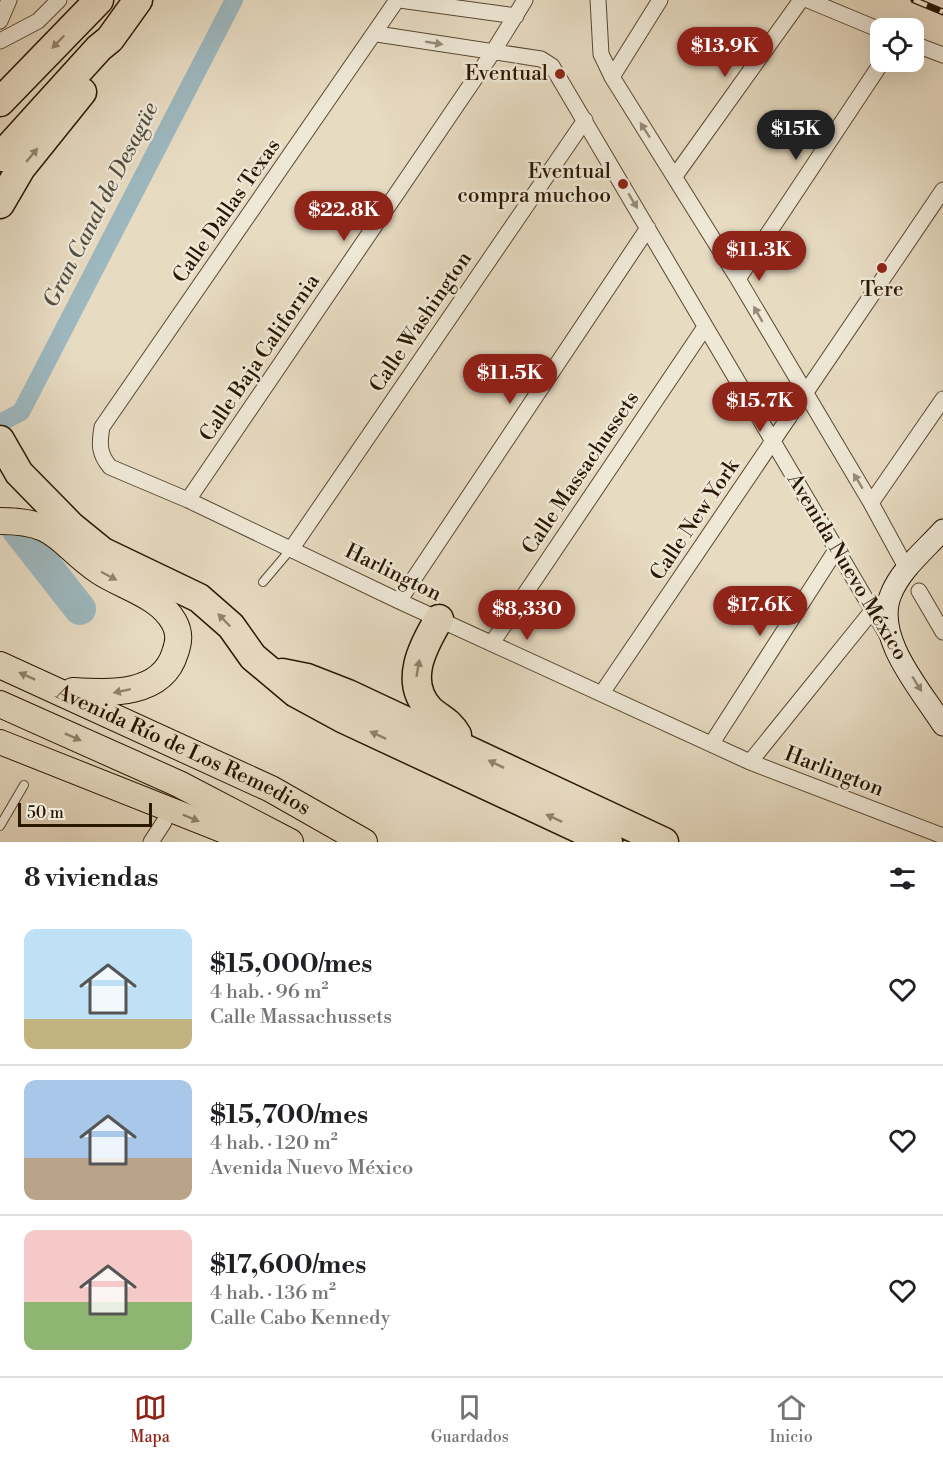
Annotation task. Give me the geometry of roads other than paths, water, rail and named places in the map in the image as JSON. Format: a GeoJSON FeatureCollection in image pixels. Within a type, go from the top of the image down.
{"type":"FeatureCollection","features":[{"type":"Feature","properties":{"kind":"highway"},"geometry":{"type":"LineString","coordinates":[[0,102],[99,0]]}},
{"type":"Feature","properties":{"kind":"highway"},"geometry":{"type":"LineString","coordinates":[[0,157],[99,48],[110,39],[138,0]]}},
{"type":"Feature","properties":{"kind":"highway"},"geometry":{"type":"LineString","coordinates":[[0,204],[21,168],[110,56],[110,39]]}},
{"type":"Feature","properties":{"kind":"highway"},"geometry":{"type":"LineString","coordinates":[[0,440],[19,473],[103,552],[199,598],[231,626],[253,657],[273,671],[296,693],[342,718],[608,842]]}},
{"type":"Feature","properties":{"kind":"highway"},"geometry":{"type":"LineString","coordinates":[[0,521],[27,521],[50,530],[99,570],[150,598],[174,621],[179,639],[172,664],[155,682],[116,693],[59,690]]}},
{"type":"Feature","properties":{"kind":"highway"},"geometry":{"type":"LineString","coordinates":[[440,619],[426,641],[419,660],[416,675],[418,692],[431,711],[451,724],[466,750]]}},
{"type":"Feature","properties":{"kind":"highway","name":"Avenida Río de Los Remedios"},"geometry":{"type":"LineString","coordinates":[[0,665],[59,690],[271,789],[364,842]]}},
{"type":"Feature","properties":{"kind":"highway"},"geometry":{"type":"LineString","coordinates":[[273,671],[307,678],[348,694],[664,842]]}},
{"type":"Feature","properties":{"kind":"highway","name":"Avenida Río de Los Remedios"},"geometry":{"type":"LineString","coordinates":[[0,704],[179,784],[253,833],[290,842]]}},
{"type":"Feature","properties":{"kind":"main road"},"geometry":{"type":"LineString","coordinates":[[892,644],[886,623],[886,610],[891,593],[907,569],[943,530]]}},
{"type":"Feature","properties":{"kind":"main road","name":"Avenida Nuevo México"},"geometry":{"type":"LineString","coordinates":[[892,644],[943,725]]}},
{"type":"Feature","properties":{"kind":"main road"},"geometry":{"type":"LineString","coordinates":[[0,742],[253,833]]}},
{"type":"Feature","properties":{"kind":"street"},"geometry":{"type":"LineString","coordinates":[[0,21],[9,0]]}},
{"type":"Feature","properties":{"kind":"street"},"geometry":{"type":"LineString","coordinates":[[0,41],[38,21],[59,0]]}},
{"type":"Feature","properties":{"kind":"street"},"geometry":{"type":"LineString","coordinates":[[399,0],[516,16]]}},
{"type":"Feature","properties":{"kind":"street","name":"Calle Dallas Texas"},"geometry":{"type":"LineString","coordinates":[[100,448],[102,427],[399,0]]}},
{"type":"Feature","properties":{"kind":"street","name":"Calle Baja California"},"geometry":{"type":"LineString","coordinates":[[188,500],[493,52],[525,0]]}},
{"type":"Feature","properties":{"kind":"street"},"geometry":{"type":"LineString","coordinates":[[597,0],[601,54],[612,77],[738,279],[871,503],[907,569]]}},
{"type":"Feature","properties":{"kind":"street"},"geometry":{"type":"LineString","coordinates":[[612,77],[660,0]]}},
{"type":"Feature","properties":{"kind":"street"},"geometry":{"type":"LineString","coordinates":[[675,176],[801,0]]}},
{"type":"Feature","properties":{"kind":"street"},"geometry":{"type":"LineString","coordinates":[[808,0],[870,26]]}},
{"type":"Feature","properties":{"kind":"street","name":"Avenida Nuevo México"},"geometry":{"type":"LineString","coordinates":[[377,34],[548,61],[585,120],[892,644]]}},
{"type":"Feature","properties":{"kind":"street"},"geometry":{"type":"LineString","coordinates":[[924,48],[943,55]]}},
{"type":"Feature","properties":{"kind":"street"},"geometry":{"type":"LineString","coordinates":[[738,279],[875,72]]}},
{"type":"Feature","properties":{"kind":"street","name":"Calle Washington"},"geometry":{"type":"LineString","coordinates":[[292,548],[585,120]]}},
{"type":"Feature","properties":{"kind":"street","name":"Calle New York"},"geometry":{"type":"LineString","coordinates":[[602,693],[943,190]]}},
{"type":"Feature","properties":{"kind":"street"},"geometry":{"type":"LineString","coordinates":[[399,601],[648,228]]}},
{"type":"Feature","properties":{"kind":"street","name":"Calle Massachussets"},"geometry":{"type":"LineString","coordinates":[[492,643],[705,327]]}},
{"type":"Feature","properties":{"kind":"street"},"geometry":{"type":"LineString","coordinates":[[871,503],[943,399]]}},
{"type":"Feature","properties":{"kind":"street","name":"Harlington"},"geometry":{"type":"LineString","coordinates":[[100,448],[110,467],[292,548],[399,601],[750,762],[943,836]]}},
{"type":"Feature","properties":{"kind":"street"},"geometry":{"type":"LineString","coordinates":[[712,743],[836,550]]}},
{"type":"Feature","properties":{"kind":"street"},"geometry":{"type":"LineString","coordinates":[[918,591],[943,632]]}},
{"type":"Feature","properties":{"kind":"street"},"geometry":{"type":"LineString","coordinates":[[750,762],[872,611]]}},
{"type":"Feature","properties":{"kind":"street"},"geometry":{"type":"LineString","coordinates":[[151,842],[164,822]]}},
{"type":"Feature","properties":{"kind":"lane"},"geometry":{"type":"LineString","coordinates":[[263,582],[292,548]]}},
{"type":"Feature","properties":{"kind":"lane"},"geometry":{"type":"LineString","coordinates":[[0,826],[24,785]]}},
{"type":"Feature","properties":{"kind":"waterway","name":"Gran Canal de Desagüe"},"geometry":{"type":"LineString","coordinates":[[0,423],[21,412],[234,0]]}},
{"type":"Feature","properties":{"kind":"waterway"},"geometry":{"type":"LineString","coordinates":[[18,530],[80,609]]}},
{"type":"Feature","properties":{"kind":"railway"},"geometry":{"type":"LineString","coordinates":[[914,0],[943,12]]}},
{"type":"Feature","properties":{"kind":"place","name":"Eventual"},"geometry":{"type":"Point","coordinates":[560,74]}},
{"type":"Feature","properties":{"kind":"place","name":"Eventual compra muchoo"},"geometry":{"type":"Point","coordinates":[623,184]}},
{"type":"Feature","properties":{"kind":"place","name":"Tere"},"geometry":{"type":"Point","coordinates":[882,268]}}]}
